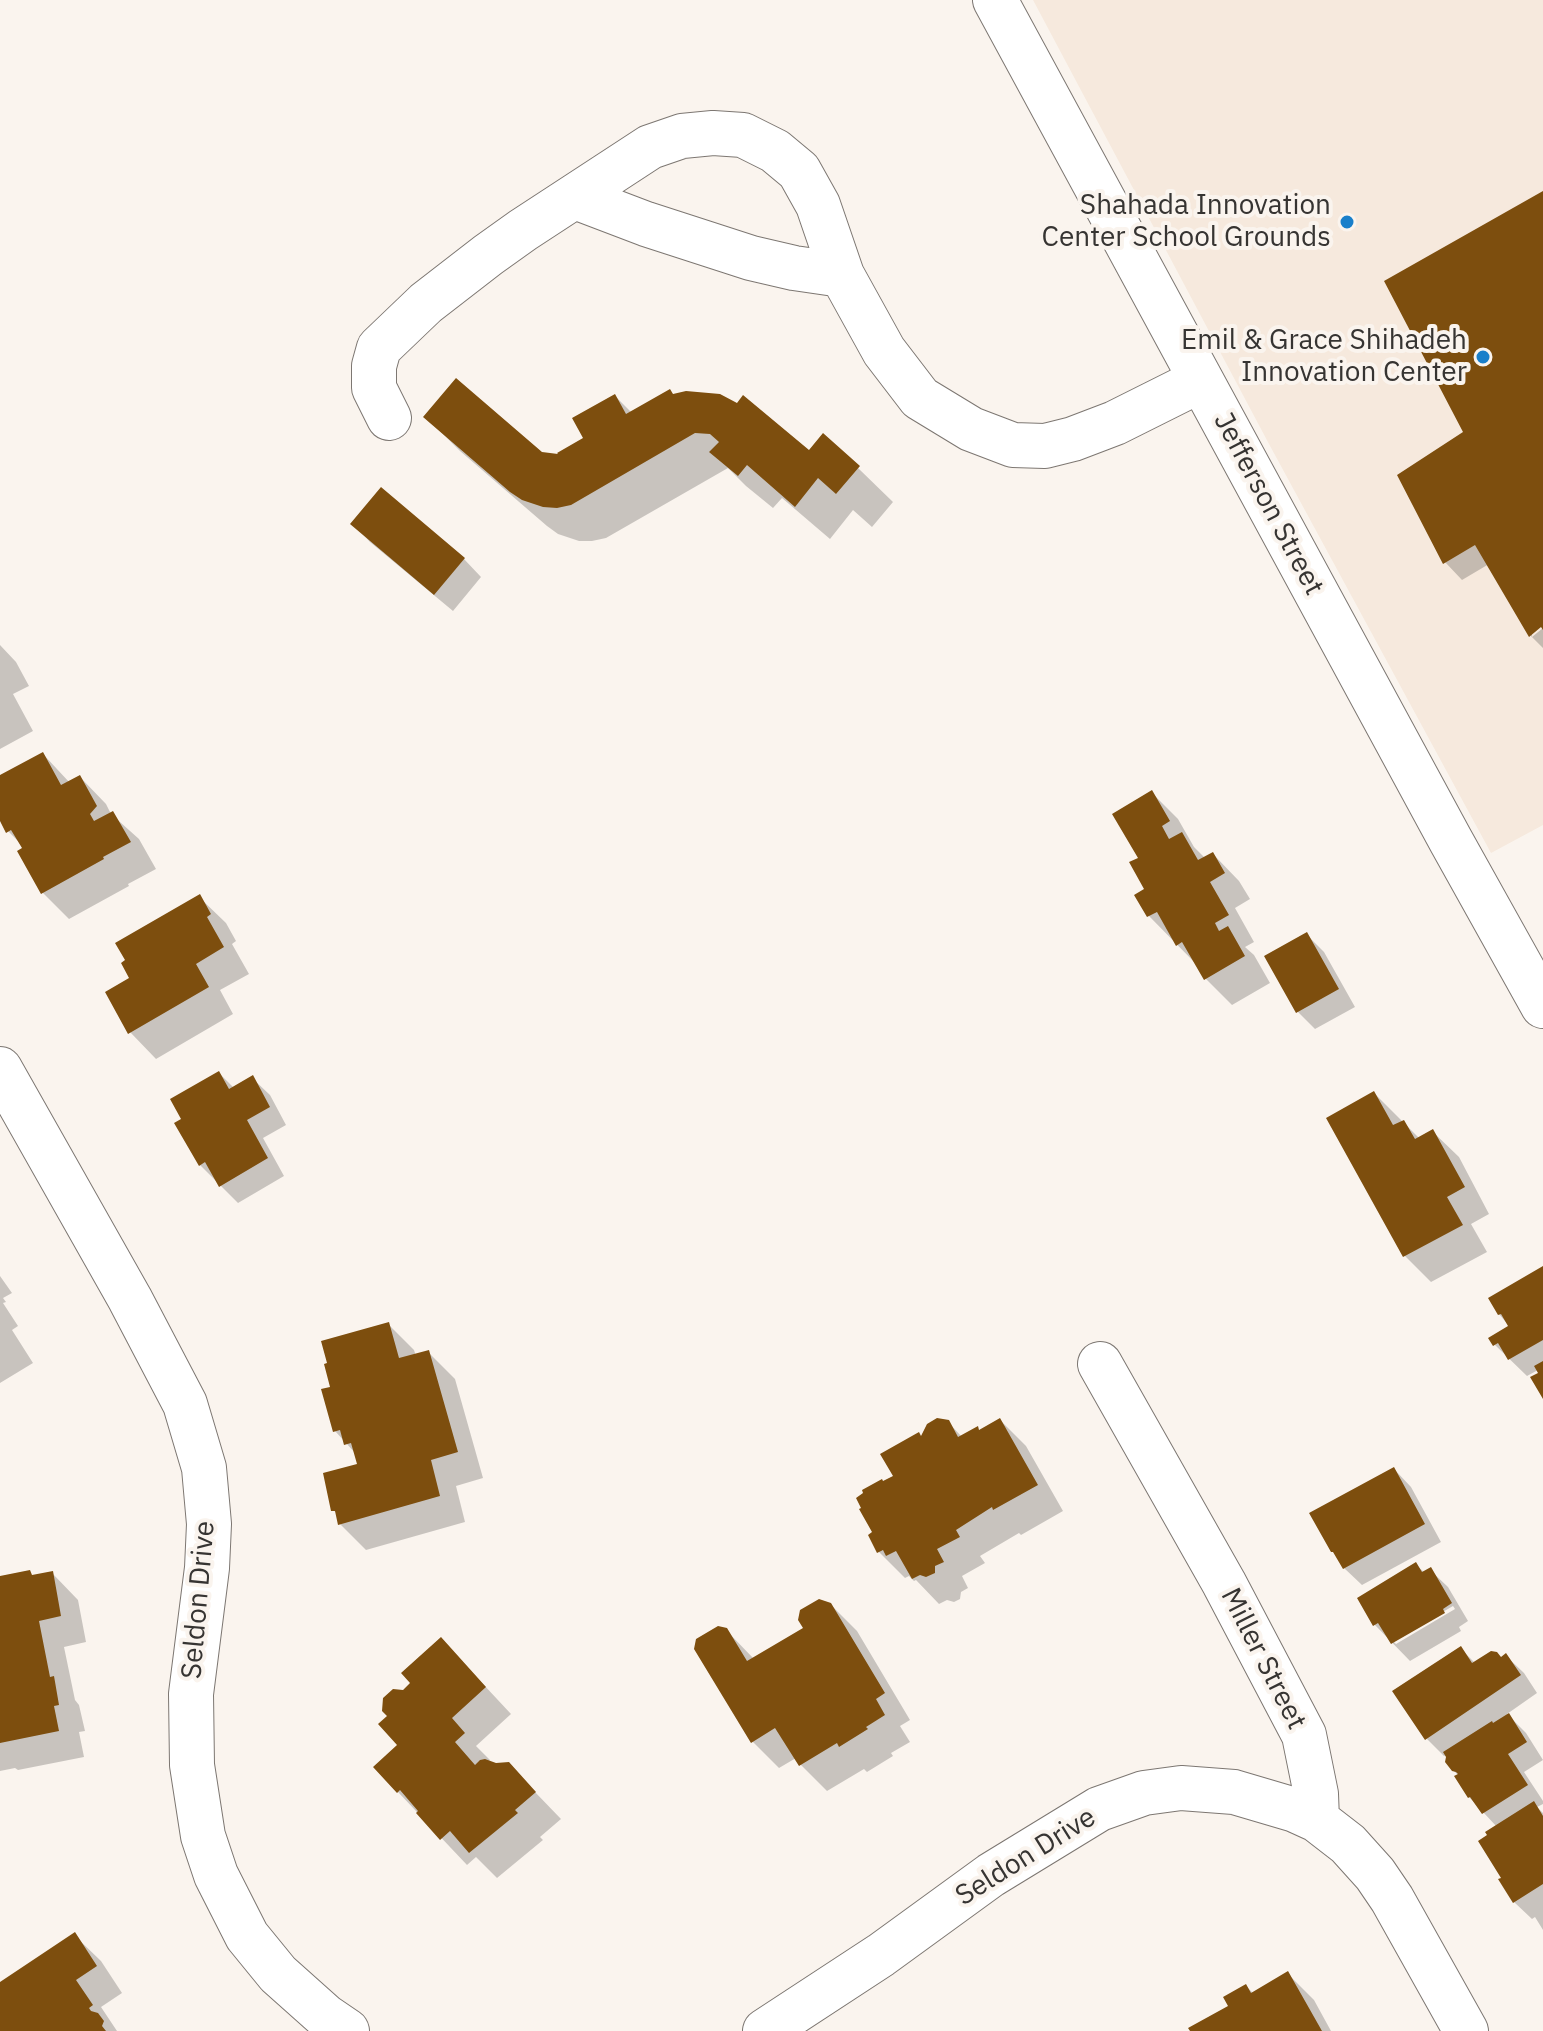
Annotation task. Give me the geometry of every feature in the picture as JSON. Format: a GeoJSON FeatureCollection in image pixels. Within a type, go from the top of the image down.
{"type":"FeatureCollection","features":[{"type":"Feature","properties":{"kind":"street","name":"Jefferson Street"},"geometry":{"type":"LineString","coordinates":[[995,0],[1543,1006]]}},
{"type":"Feature","properties":{"kind":"street"},"geometry":{"type":"LineString","coordinates":[[389,418],[374,388],[374,366],[379,348],[426,303],[488,255],[650,147],[682,136],[713,133],[743,135],[775,151],[799,171],[818,205],[842,275],[884,351],[920,398],[971,429],[1013,445],[1045,446],[1115,423],[1201,380]]}},
{"type":"Feature","properties":{"kind":"street"},"geometry":{"type":"LineString","coordinates":[[575,197],[751,258],[842,275]]}},
{"type":"Feature","properties":{"kind":"street","name":"Seldon Drive"},"geometry":{"type":"LineString","coordinates":[[1,1073],[130,1299],[185,1404],[204,1468],[209,1524],[207,1568],[191,1694],[192,1765],[203,1836],[216,1875],[247,1936],[278,1974],[325,2016],[347,2031]]}},
{"type":"Feature","properties":{"kind":"street","name":"Miller Street"},"geometry":{"type":"LineString","coordinates":[[1100,1364],[1224,1583],[1304,1735],[1316,1794],[1317,1820]]}},
{"type":"Feature","properties":{"kind":"street","name":"Seldon Drive"},"geometry":{"type":"LineString","coordinates":[[765,2031],[881,1955],[991,1875],[1099,1809],[1144,1793],[1181,1788],[1234,1792],[1295,1810],[1317,1820]]}},
{"type":"Feature","properties":{"kind":"street"},"geometry":{"type":"LineString","coordinates":[[1317,1820],[1348,1844],[1375,1874],[1466,2031]]}},
{"type":"Feature","properties":{"kind":"shaded area","name":"Shahada Innovation Center School Grounds"},"geometry":{"type":"Polygon","coordinates":[[[1033,0],[1543,0],[1543,825],[1491,853],[1033,0]]]}},
{"type":"Feature","properties":{"kind":"building","name":"Emil & Grace Shihadeh Innovation Center"},"geometry":{"type":"Polygon","coordinates":[[[1543,191],[1543,630],[1541,627],[1529,637],[1475,545],[1443,564],[1397,475],[1463,432],[1384,281],[1543,191]]]}},
{"type":"Feature","properties":{"kind":"building"},"geometry":{"type":"Polygon","coordinates":[[[456,378],[542,452],[558,454],[583,438],[572,418],[615,394],[626,414],[670,389],[673,394],[686,391],[720,394],[737,403],[743,395],[809,450],[823,433],[860,466],[836,494],[818,478],[795,507],[747,465],[738,476],[709,452],[719,442],[710,434],[695,433],[571,505],[543,507],[510,492],[423,417],[456,378]]]}},
{"type":"Feature","properties":{"kind":"building"},"geometry":{"type":"Polygon","coordinates":[[[381,487],[465,558],[434,595],[350,524],[381,487]]]}},
{"type":"Feature","properties":{"kind":"building"},"geometry":{"type":"Polygon","coordinates":[[[43,752],[61,785],[80,775],[97,806],[90,814],[94,821],[113,811],[131,842],[41,894],[17,851],[22,848],[11,830],[6,833],[0,821],[0,775],[43,752]]]}},
{"type":"Feature","properties":{"kind":"building"},"geometry":{"type":"Polygon","coordinates":[[[1152,790],[1170,821],[1162,826],[1169,839],[1182,832],[1198,860],[1213,852],[1225,873],[1210,882],[1229,915],[1215,923],[1219,931],[1228,926],[1245,956],[1204,980],[1182,942],[1176,946],[1157,912],[1147,917],[1134,895],[1144,889],[1129,862],[1138,858],[1112,814],[1152,790]]]}},
{"type":"Feature","properties":{"kind":"building"},"geometry":{"type":"Polygon","coordinates":[[[200,894],[211,914],[207,917],[224,947],[196,964],[209,987],[128,1034],[105,992],[129,978],[121,963],[125,960],[115,943],[200,894]]]}},
{"type":"Feature","properties":{"kind":"building"},"geometry":{"type":"Polygon","coordinates":[[[1307,932],[1339,989],[1296,1013],[1264,956],[1307,932]]]}},
{"type":"Feature","properties":{"kind":"building"},"geometry":{"type":"Polygon","coordinates":[[[219,1071],[229,1089],[253,1075],[270,1107],[247,1120],[268,1158],[219,1187],[205,1162],[199,1166],[174,1123],[181,1119],[170,1099],[219,1071]]]}},
{"type":"Feature","properties":{"kind":"building"},"geometry":{"type":"Polygon","coordinates":[[[1374,1091],[1393,1125],[1404,1120],[1415,1139],[1433,1129],[1465,1187],[1447,1197],[1463,1225],[1403,1257],[1326,1118],[1374,1091]]]}},
{"type":"Feature","properties":{"kind":"building"},"geometry":{"type":"Polygon","coordinates":[[[1543,1266],[1543,1340],[1508,1360],[1498,1343],[1493,1346],[1488,1338],[1508,1326],[1488,1298],[1543,1266]]]}},
{"type":"Feature","properties":{"kind":"building"},"geometry":{"type":"Polygon","coordinates":[[[389,1322],[399,1358],[429,1350],[458,1452],[431,1460],[440,1496],[338,1525],[335,1511],[331,1511],[323,1473],[357,1464],[351,1443],[344,1445],[340,1430],[333,1432],[321,1389],[330,1387],[321,1341],[389,1322]]]}},
{"type":"Feature","properties":{"kind":"building"},"geometry":{"type":"Polygon","coordinates":[[[1543,1361],[1543,1399],[1530,1377],[1538,1373],[1534,1366],[1543,1361]]]}},
{"type":"Feature","properties":{"kind":"building"},"geometry":{"type":"Polygon","coordinates":[[[937,1418],[949,1420],[958,1437],[1000,1418],[1038,1485],[993,1510],[992,1507],[956,1530],[960,1537],[937,1549],[944,1562],[935,1566],[935,1573],[912,1579],[896,1551],[886,1556],[883,1550],[877,1553],[868,1535],[872,1532],[856,1498],[863,1493],[862,1490],[893,1476],[880,1454],[919,1432],[921,1436],[927,1424],[937,1418]]]}},
{"type":"Feature","properties":{"kind":"building"},"geometry":{"type":"Polygon","coordinates":[[[1394,1467],[1425,1524],[1343,1569],[1309,1513],[1394,1467]]]}},
{"type":"Feature","properties":{"kind":"building"},"geometry":{"type":"Polygon","coordinates":[[[1416,1562],[1422,1572],[1431,1567],[1452,1603],[1443,1609],[1445,1613],[1391,1644],[1378,1623],[1373,1626],[1357,1598],[1416,1562]]]}},
{"type":"Feature","properties":{"kind":"building"},"geometry":{"type":"Polygon","coordinates":[[[30,1570],[32,1575],[53,1571],[61,1616],[39,1621],[50,1677],[54,1676],[59,1705],[54,1706],[59,1731],[0,1743],[0,1576],[30,1570]]]}},
{"type":"Feature","properties":{"kind":"building"},"geometry":{"type":"Polygon","coordinates":[[[819,1599],[831,1603],[885,1693],[876,1699],[885,1715],[839,1747],[837,1743],[799,1766],[775,1728],[751,1743],[694,1649],[696,1639],[718,1626],[727,1628],[747,1661],[803,1628],[798,1620],[800,1610],[819,1599]]]}},
{"type":"Feature","properties":{"kind":"building"},"geometry":{"type":"Polygon","coordinates":[[[441,1637],[486,1687],[452,1718],[465,1733],[455,1742],[475,1765],[485,1759],[496,1763],[509,1762],[536,1792],[515,1810],[518,1813],[469,1853],[450,1831],[440,1840],[400,1790],[397,1793],[373,1767],[397,1745],[378,1724],[387,1716],[382,1711],[383,1698],[393,1689],[403,1690],[410,1683],[401,1673],[441,1637]]]}},
{"type":"Feature","properties":{"kind":"building"},"geometry":{"type":"Polygon","coordinates":[[[1461,1646],[1472,1663],[1491,1651],[1501,1657],[1506,1653],[1521,1675],[1425,1740],[1392,1691],[1461,1646]]]}},
{"type":"Feature","properties":{"kind":"building"},"geometry":{"type":"Polygon","coordinates":[[[1509,1713],[1527,1742],[1508,1754],[1528,1785],[1482,1814],[1454,1776],[1458,1774],[1445,1762],[1443,1752],[1509,1713]]]}},
{"type":"Feature","properties":{"kind":"building"},"geometry":{"type":"Polygon","coordinates":[[[1534,1801],[1543,1816],[1543,1884],[1513,1903],[1478,1841],[1487,1835],[1485,1832],[1534,1801]]]}},
{"type":"Feature","properties":{"kind":"building"},"geometry":{"type":"Polygon","coordinates":[[[75,1932],[97,1966],[76,1980],[93,2005],[89,2008],[91,2011],[98,2013],[104,2021],[102,2026],[106,2031],[0,2031],[0,1982],[75,1932]]]}},
{"type":"Feature","properties":{"kind":"building"},"geometry":{"type":"Polygon","coordinates":[[[1288,1971],[1322,2031],[1190,2031],[1188,2028],[1228,2006],[1223,1997],[1246,1984],[1251,1993],[1288,1971]]]}},
{"type":"Feature","properties":{"kind":"place","name":"Shahada Innovation Center School Grounds"},"geometry":{"type":"Point","coordinates":[1347,222]}},
{"type":"Feature","properties":{"kind":"place","name":"Emil & Grace Shihadeh Innovation Center"},"geometry":{"type":"Point","coordinates":[1483,357]}}]}
